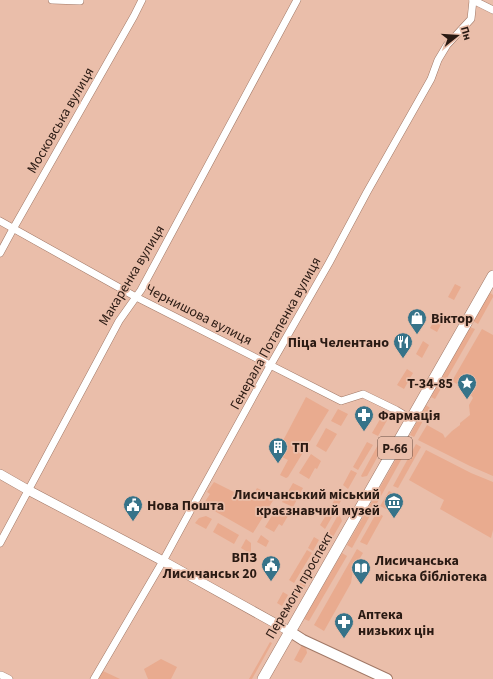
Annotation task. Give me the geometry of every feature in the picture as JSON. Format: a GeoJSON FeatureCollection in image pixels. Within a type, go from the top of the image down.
{"type":"FeatureCollection","features":[{"type":"Feature","properties":{"kind":"main road","name":"Перемоги проспект"},"geometry":{"type":"LineString","coordinates":[[263,679],[493,276]]}},
{"type":"Feature","properties":{"kind":"main road"},"geometry":{"type":"LineString","coordinates":[[290,632],[303,640],[387,679]]}},
{"type":"Feature","properties":{"kind":"street"},"geometry":{"type":"LineString","coordinates":[[52,0],[80,1]]}},
{"type":"Feature","properties":{"kind":"street","name":"Московська вулиця"},"geometry":{"type":"LineString","coordinates":[[0,253],[142,0]]}},
{"type":"Feature","properties":{"kind":"street","name":"Макаренка вулиця"},"geometry":{"type":"LineString","coordinates":[[0,543],[118,321],[152,270],[297,0]]}},
{"type":"Feature","properties":{"kind":"street"},"geometry":{"type":"LineString","coordinates":[[473,0],[493,10]]}},
{"type":"Feature","properties":{"kind":"street","name":"Генерала Потапенка вулиця"},"geometry":{"type":"LineString","coordinates":[[94,679],[163,561],[270,366],[431,79],[438,60],[447,45],[471,19],[473,0]]}},
{"type":"Feature","properties":{"kind":"street","name":"Чернишова вулиця"},"geometry":{"type":"LineString","coordinates":[[0,221],[136,296],[270,366],[341,401],[363,394],[411,419]]}},
{"type":"Feature","properties":{"kind":"street"},"geometry":{"type":"LineString","coordinates":[[0,474],[163,561],[290,632]]}},
{"type":"Feature","properties":{"kind":"street"},"geometry":{"type":"LineString","coordinates":[[0,675],[9,679]]}},
{"type":"Feature","properties":{"kind":"shaded area"},"geometry":{"type":"Polygon","coordinates":[[[455,284],[461,287],[454,300],[448,297],[455,284]]]}},
{"type":"Feature","properties":{"kind":"shaded area"},"geometry":{"type":"Polygon","coordinates":[[[489,292],[493,295],[493,297],[478,324],[473,321],[489,292]]]}},
{"type":"Feature","properties":{"kind":"shaded area"},"geometry":{"type":"Polygon","coordinates":[[[437,315],[444,319],[437,332],[430,328],[437,315]]]}},
{"type":"Feature","properties":{"kind":"shaded area"},"geometry":{"type":"Polygon","coordinates":[[[470,327],[475,329],[435,399],[431,397],[470,327]]]}},
{"type":"Feature","properties":{"kind":"shaded area"},"geometry":{"type":"Polygon","coordinates":[[[482,329],[493,335],[493,476],[418,440],[427,425],[443,434],[445,438],[470,415],[469,405],[473,398],[468,391],[452,381],[482,329]]]}},
{"type":"Feature","properties":{"kind":"shaded area"},"geometry":{"type":"Polygon","coordinates":[[[423,341],[429,345],[422,358],[416,354],[423,341]]]}},
{"type":"Feature","properties":{"kind":"shaded area"},"geometry":{"type":"Polygon","coordinates":[[[407,369],[413,373],[404,389],[397,385],[407,369]]]}},
{"type":"Feature","properties":{"kind":"shaded area"},"geometry":{"type":"Polygon","coordinates":[[[306,397],[329,410],[286,478],[280,475],[288,460],[276,454],[306,397]]]}},
{"type":"Feature","properties":{"kind":"shaded area"},"geometry":{"type":"Polygon","coordinates":[[[426,405],[430,408],[414,437],[410,435],[426,405]]]}},
{"type":"Feature","properties":{"kind":"shaded area"},"geometry":{"type":"Polygon","coordinates":[[[338,409],[348,414],[341,426],[331,421],[338,409]]]}},
{"type":"Feature","properties":{"kind":"shaded area"},"geometry":{"type":"Polygon","coordinates":[[[383,414],[389,417],[378,436],[372,433],[383,414]]]}},
{"type":"Feature","properties":{"kind":"shaded area"},"geometry":{"type":"Polygon","coordinates":[[[326,428],[337,434],[326,452],[316,446],[326,428]]]}},
{"type":"Feature","properties":{"kind":"shaded area"},"geometry":{"type":"Polygon","coordinates":[[[407,440],[411,442],[352,548],[347,545],[407,440]]]}},
{"type":"Feature","properties":{"kind":"shaded area"},"geometry":{"type":"Polygon","coordinates":[[[367,442],[373,445],[358,470],[353,467],[367,442]]]}},
{"type":"Feature","properties":{"kind":"shaded area"},"geometry":{"type":"Polygon","coordinates":[[[379,443],[384,445],[367,476],[362,477],[361,476],[379,443]]]}},
{"type":"Feature","properties":{"kind":"shaded area"},"geometry":{"type":"Polygon","coordinates":[[[416,444],[421,447],[398,488],[393,486],[416,444]]]}},
{"type":"Feature","properties":{"kind":"shaded area"},"geometry":{"type":"Polygon","coordinates":[[[426,450],[471,473],[493,482],[493,530],[491,538],[440,509],[444,500],[409,480],[426,450]]]}},
{"type":"Feature","properties":{"kind":"shaded area"},"geometry":{"type":"Polygon","coordinates":[[[311,454],[321,461],[309,479],[299,473],[311,454]]]}},
{"type":"Feature","properties":{"kind":"shaded area"},"geometry":{"type":"Polygon","coordinates":[[[351,470],[357,473],[348,489],[343,485],[351,470]]]}},
{"type":"Feature","properties":{"kind":"shaded area"},"geometry":{"type":"Polygon","coordinates":[[[214,482],[250,500],[257,488],[273,496],[274,499],[253,533],[204,505],[210,494],[207,492],[214,482]]]}},
{"type":"Feature","properties":{"kind":"shaded area"},"geometry":{"type":"Polygon","coordinates":[[[293,483],[303,488],[293,507],[282,502],[293,483]]]}},
{"type":"Feature","properties":{"kind":"shaded area"},"geometry":{"type":"Polygon","coordinates":[[[389,491],[395,494],[386,509],[380,506],[389,491]]]}},
{"type":"Feature","properties":{"kind":"shaded area"},"geometry":{"type":"Polygon","coordinates":[[[337,495],[342,499],[334,513],[329,510],[337,495]]]}},
{"type":"Feature","properties":{"kind":"shaded area"},"geometry":{"type":"Polygon","coordinates":[[[276,509],[288,516],[282,526],[279,524],[274,532],[265,527],[276,509]]]}},
{"type":"Feature","properties":{"kind":"shaded area"},"geometry":{"type":"Polygon","coordinates":[[[328,512],[333,515],[325,529],[320,525],[328,512]]]}},
{"type":"Feature","properties":{"kind":"shaded area"},"geometry":{"type":"Polygon","coordinates":[[[377,512],[383,516],[367,545],[360,542],[377,512]]]}},
{"type":"Feature","properties":{"kind":"shaded area"},"geometry":{"type":"Polygon","coordinates":[[[338,515],[342,521],[291,611],[287,609],[287,607],[338,515]]]}},
{"type":"Feature","properties":{"kind":"shaded area"},"geometry":{"type":"Polygon","coordinates":[[[206,516],[212,519],[206,529],[195,523],[199,518],[206,516]]]}},
{"type":"Feature","properties":{"kind":"shaded area"},"geometry":{"type":"Polygon","coordinates":[[[218,523],[239,535],[234,544],[213,532],[218,523]]]}},
{"type":"Feature","properties":{"kind":"shaded area"},"geometry":{"type":"Polygon","coordinates":[[[261,535],[269,541],[266,547],[257,542],[261,535]]]}},
{"type":"Feature","properties":{"kind":"shaded area"},"geometry":{"type":"Polygon","coordinates":[[[314,537],[319,540],[313,551],[308,548],[314,537]]]}},
{"type":"Feature","properties":{"kind":"shaded area"},"geometry":{"type":"Polygon","coordinates":[[[246,539],[251,543],[251,554],[241,548],[246,539]]]}},
{"type":"Feature","properties":{"kind":"shaded area"},"geometry":{"type":"Polygon","coordinates":[[[357,549],[363,553],[353,570],[351,583],[324,631],[314,625],[357,549]]]}},
{"type":"Feature","properties":{"kind":"shaded area"},"geometry":{"type":"Polygon","coordinates":[[[307,550],[312,553],[294,583],[289,580],[307,550]]]}},
{"type":"Feature","properties":{"kind":"shaded area"},"geometry":{"type":"Polygon","coordinates":[[[342,553],[347,556],[309,621],[304,619],[342,553]]]}},
{"type":"Feature","properties":{"kind":"shaded area"},"geometry":{"type":"Polygon","coordinates":[[[283,592],[288,595],[282,606],[277,603],[283,592]]]}},
{"type":"Feature","properties":{"kind":"shaded area"},"geometry":{"type":"Polygon","coordinates":[[[270,642],[272,643],[252,679],[249,679],[270,642]]]}},
{"type":"Feature","properties":{"kind":"shaded area"},"geometry":{"type":"Polygon","coordinates":[[[302,645],[306,648],[307,653],[301,663],[294,660],[302,645]]]}},
{"type":"Feature","properties":{"kind":"shaded area"},"geometry":{"type":"Polygon","coordinates":[[[161,659],[177,667],[171,679],[148,679],[144,669],[161,659]]]}},
{"type":"Feature","properties":{"kind":"shaded area"},"geometry":{"type":"Polygon","coordinates":[[[103,671],[120,679],[98,679],[103,671]]]}},
{"type":"Feature","properties":{"kind":"place","name":"Віктор"},"geometry":{"type":"Point","coordinates":[417,335]}},
{"type":"Feature","properties":{"kind":"place","name":"Піца Челентано"},"geometry":{"type":"Point","coordinates":[403,359]}},
{"type":"Feature","properties":{"kind":"place","name":"Т-34-85"},"geometry":{"type":"Point","coordinates":[467,400]}},
{"type":"Feature","properties":{"kind":"place","name":"Фармація"},"geometry":{"type":"Point","coordinates":[364,432]}},
{"type":"Feature","properties":{"kind":"place","name":"ТП"},"geometry":{"type":"Point","coordinates":[278,464]}},
{"type":"Feature","properties":{"kind":"place","name":"Лисичанський міський краєзнавчий музей"},"geometry":{"type":"Point","coordinates":[394,519]}},
{"type":"Feature","properties":{"kind":"place","name":"Нова Пошта"},"geometry":{"type":"Point","coordinates":[133,522]}},
{"type":"Feature","properties":{"kind":"place","name":"ВПЗ Лисичанськ 20"},"geometry":{"type":"Point","coordinates":[271,582]}},
{"type":"Feature","properties":{"kind":"place","name":"Лисичанська мiська бiблiотека"},"geometry":{"type":"Point","coordinates":[361,585]}},
{"type":"Feature","properties":{"kind":"place","name":"Аптека низьких цін"},"geometry":{"type":"Point","coordinates":[344,639]}}]}
